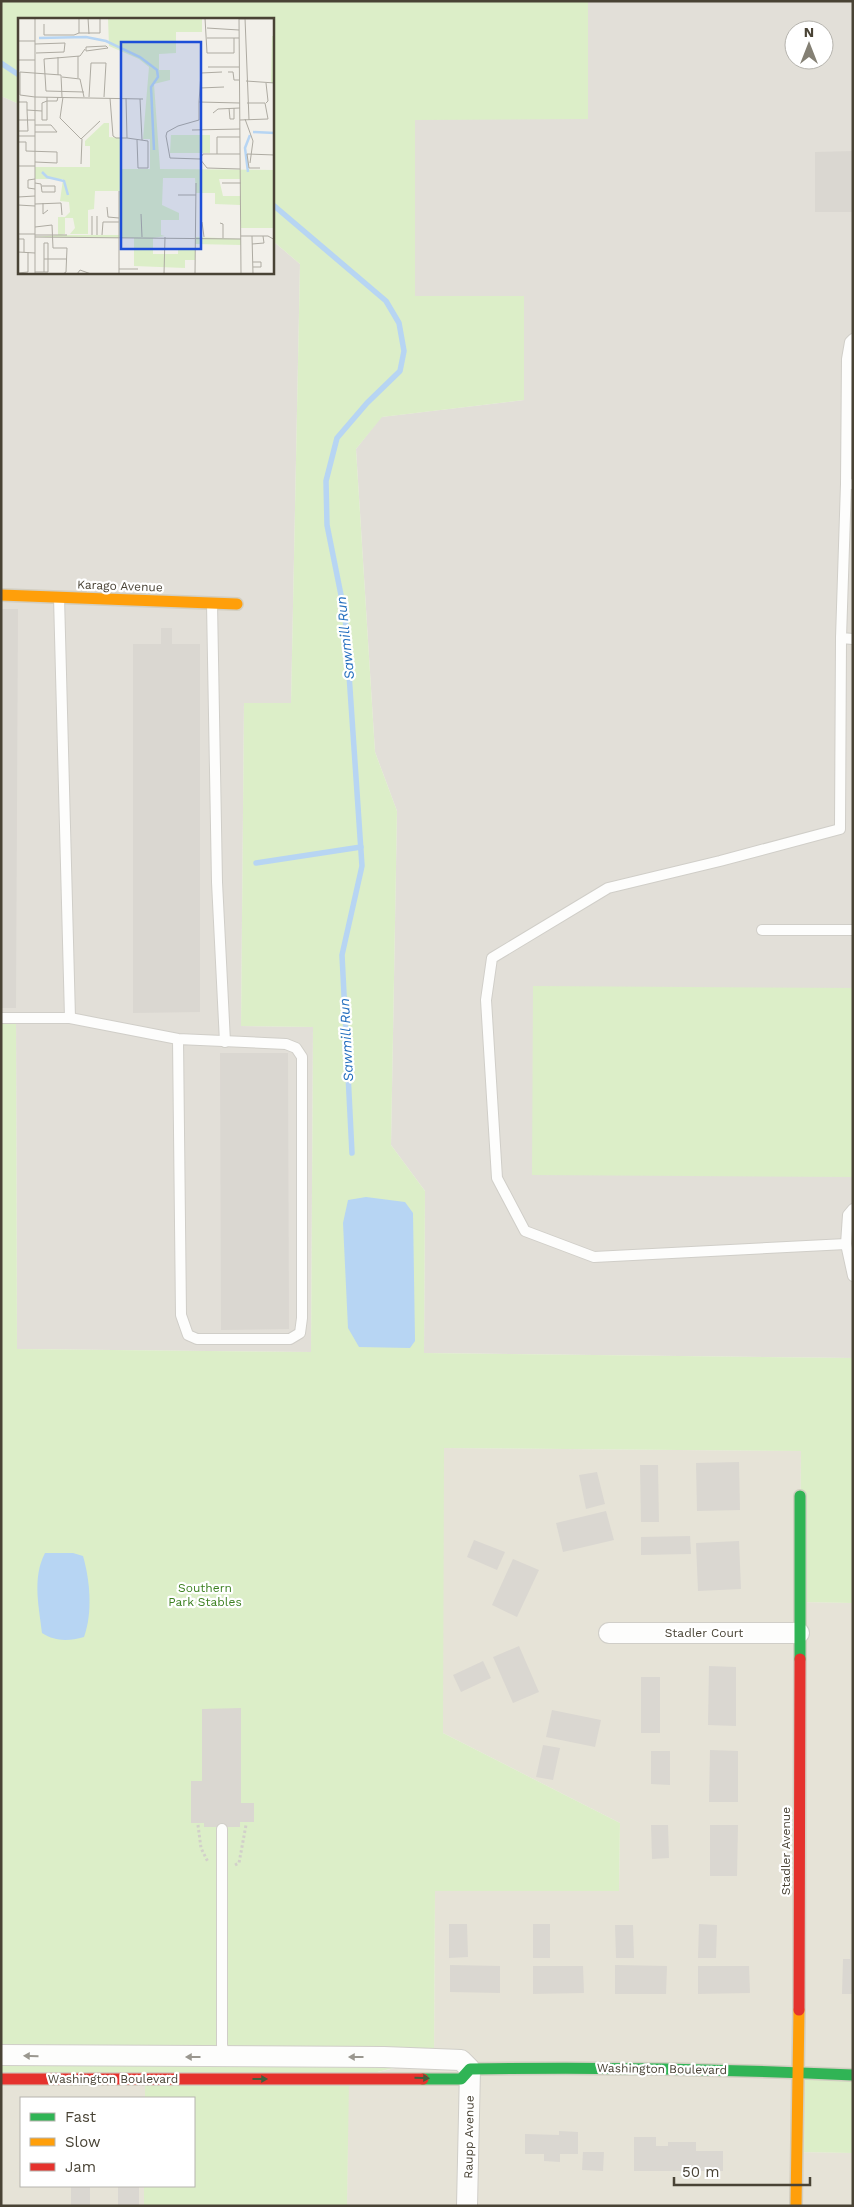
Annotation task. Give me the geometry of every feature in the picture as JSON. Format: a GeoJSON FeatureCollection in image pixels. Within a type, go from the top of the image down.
{"type":"FeatureCollection","features":[{"type":"Feature","properties":{"kind":"street","name":"Karago Avenue"},"geometry":{"type":"LineString","coordinates":[[1,595],[237,604]]}},
{"type":"Feature","properties":{"kind":"street","name":"Stadler Avenue"},"geometry":{"type":"LineString","coordinates":[[796,2206],[799,2072],[800,1496]]}},
{"type":"Feature","properties":{"kind":"street","name":"Stadler Court"},"geometry":{"type":"LineString","coordinates":[[609,1633],[799,1633]]}},
{"type":"Feature","properties":{"kind":"street","name":"Washington Boulevard"},"geometry":{"type":"LineString","coordinates":[[1,2056],[384,2057],[461,2060],[470,2069],[693,2068],[853,2074]]}},
{"type":"Feature","properties":{"kind":"street"},"geometry":{"type":"LineString","coordinates":[[225,2058],[225,2080]]}},
{"type":"Feature","properties":{"kind":"street","name":"Washington Boulevard"},"geometry":{"type":"LineString","coordinates":[[1,2079],[461,2079],[470,2069]]}},
{"type":"Feature","properties":{"kind":"street","name":"Raupp Avenue"},"geometry":{"type":"LineString","coordinates":[[467,2206],[470,2069]]}},
{"type":"Feature","properties":{"kind":"lane"},"geometry":{"type":"LineString","coordinates":[[846,1244],[594,1257],[525,1231],[497,1178],[486,1000],[492,958],[608,888],[840,829],[841,638],[849,484],[847,358],[850,342],[853,338]]}},
{"type":"Feature","properties":{"kind":"lane"},"geometry":{"type":"LineString","coordinates":[[59,597],[70,1018]]}},
{"type":"Feature","properties":{"kind":"lane"},"geometry":{"type":"LineString","coordinates":[[212,603],[217,882],[225,1042]]}},
{"type":"Feature","properties":{"kind":"lane"},"geometry":{"type":"LineString","coordinates":[[841,638],[853,639]]}},
{"type":"Feature","properties":{"kind":"lane"},"geometry":{"type":"LineString","coordinates":[[762,930],[853,930]]}},
{"type":"Feature","properties":{"kind":"lane"},"geometry":{"type":"LineString","coordinates":[[1,1018],[70,1018],[178,1039],[286,1044],[296,1048],[302,1057],[302,1318],[300,1333],[290,1339],[197,1339],[188,1335],[181,1315],[178,1039]]}},
{"type":"Feature","properties":{"kind":"lane"},"geometry":{"type":"LineString","coordinates":[[853,1209],[848,1215],[846,1244],[853,1276]]}},
{"type":"Feature","properties":{"kind":"lane"},"geometry":{"type":"LineString","coordinates":[[222,1829],[222,2045],[225,2058]]}},
{"type":"Feature","properties":{"kind":"shaded area"},"geometry":{"type":"Polygon","coordinates":[[[588,1],[853,1],[853,1358],[424,1353],[425,1191],[391,1145],[397,811],[375,752],[356,449],[381,417],[524,400],[524,296],[415,296],[415,119],[588,119],[588,1]]]}},
{"type":"Feature","properties":{"kind":"shaded area"},"geometry":{"type":"Polygon","coordinates":[[[1,96],[18,104],[18,274],[274,274],[274,242],[300,264],[291,704],[244,703],[241,1026],[313,1027],[311,1352],[17,1349],[16,1018],[1,1017],[1,96]]]}},
{"type":"Feature","properties":{"kind":"shaded area"},"geometry":{"type":"Polygon","coordinates":[[[443,1448],[801,1451],[800,1602],[853,1603],[853,2075],[798,2152],[853,2153],[853,2206],[347,2206],[348,2079],[434,2059],[435,1890],[619,1891],[620,1823],[443,1733],[443,1448]]]}},
{"type":"Feature","properties":{"kind":"shaded area"},"geometry":{"type":"Polygon","coordinates":[[[1,2079],[145,2079],[145,2097],[20,2097],[20,2187],[144,2187],[144,2206],[1,2206],[1,2079]]]}},
{"type":"Feature","properties":{"kind":"green space","name":"Southern Park Stables"},"geometry":{"type":"Polygon","coordinates":[[[1,1],[588,1],[588,119],[415,120],[415,296],[524,296],[524,400],[382,417],[356,449],[375,752],[397,811],[391,1145],[425,1191],[424,1353],[853,1358],[853,1603],[800,1602],[801,1451],[444,1448],[443,1733],[620,1823],[619,1891],[435,1891],[434,2058],[349,2079],[347,2206],[144,2206],[144,2187],[195,2187],[195,2097],[145,2097],[145,2080],[1,2079],[1,1017],[16,1018],[17,1349],[311,1352],[313,1027],[241,1026],[244,703],[291,703],[300,264],[274,242],[274,18],[18,18],[18,104],[1,96],[1,1]]]}},
{"type":"Feature","properties":{"kind":"green space"},"geometry":{"type":"Polygon","coordinates":[[[533,986],[853,988],[853,1177],[532,1175],[533,986]]]}},
{"type":"Feature","properties":{"kind":"green space"},"geometry":{"type":"Polygon","coordinates":[[[799,2072],[853,2075],[853,2153],[798,2152],[799,2072]]]}},
{"type":"Feature","properties":{"kind":"water"},"geometry":{"type":"Polygon","coordinates":[[[366,1197],[405,1202],[413,1213],[415,1341],[410,1348],[359,1347],[348,1328],[343,1223],[348,1200],[366,1197]]]}},
{"type":"Feature","properties":{"kind":"water"},"geometry":{"type":"Polygon","coordinates":[[[45,1553],[73,1553],[83,1556],[90,1596],[89,1618],[84,1637],[63,1640],[52,1638],[42,1633],[38,1602],[38,1582],[41,1563],[45,1553]]]}},
{"type":"Feature","properties":{"kind":"building"},"geometry":{"type":"Polygon","coordinates":[[[853,151],[853,212],[815,212],[815,152],[853,151]]]}},
{"type":"Feature","properties":{"kind":"building"},"geometry":{"type":"Polygon","coordinates":[[[1,609],[18,609],[16,1008],[1,1008],[1,609]]]}},
{"type":"Feature","properties":{"kind":"building"},"geometry":{"type":"Polygon","coordinates":[[[161,628],[172,628],[172,644],[200,644],[200,1012],[133,1013],[133,644],[161,644],[161,628]]]}},
{"type":"Feature","properties":{"kind":"building"},"geometry":{"type":"Polygon","coordinates":[[[220,1053],[288,1053],[289,1329],[221,1330],[220,1053]]]}},
{"type":"Feature","properties":{"kind":"building"},"geometry":{"type":"Polygon","coordinates":[[[739,1462],[740,1510],[697,1511],[696,1463],[739,1462]]]}},
{"type":"Feature","properties":{"kind":"building"},"geometry":{"type":"Polygon","coordinates":[[[640,1465],[658,1465],[659,1522],[641,1522],[640,1465]]]}},
{"type":"Feature","properties":{"kind":"building"},"geometry":{"type":"Polygon","coordinates":[[[597,1472],[605,1504],[586,1509],[579,1475],[597,1472]]]}},
{"type":"Feature","properties":{"kind":"building"},"geometry":{"type":"Polygon","coordinates":[[[606,1511],[614,1540],[563,1552],[556,1523],[606,1511]]]}},
{"type":"Feature","properties":{"kind":"building"},"geometry":{"type":"Polygon","coordinates":[[[690,1536],[691,1554],[641,1555],[641,1537],[690,1536]]]}},
{"type":"Feature","properties":{"kind":"building"},"geometry":{"type":"Polygon","coordinates":[[[474,1540],[505,1552],[497,1570],[467,1557],[474,1540]]]}},
{"type":"Feature","properties":{"kind":"building"},"geometry":{"type":"Polygon","coordinates":[[[739,1541],[741,1589],[698,1591],[696,1543],[739,1541]]]}},
{"type":"Feature","properties":{"kind":"building"},"geometry":{"type":"Polygon","coordinates":[[[513,1559],[539,1570],[517,1617],[492,1605],[513,1559]]]}},
{"type":"Feature","properties":{"kind":"building"},"geometry":{"type":"Polygon","coordinates":[[[519,1646],[539,1692],[513,1703],[493,1657],[519,1646]]]}},
{"type":"Feature","properties":{"kind":"building"},"geometry":{"type":"Polygon","coordinates":[[[483,1661],[491,1678],[461,1692],[453,1675],[483,1661]]]}},
{"type":"Feature","properties":{"kind":"building"},"geometry":{"type":"Polygon","coordinates":[[[709,1666],[736,1667],[736,1726],[708,1725],[709,1666]]]}},
{"type":"Feature","properties":{"kind":"building"},"geometry":{"type":"Polygon","coordinates":[[[641,1677],[660,1677],[660,1733],[641,1733],[641,1677]]]}},
{"type":"Feature","properties":{"kind":"building"},"geometry":{"type":"Polygon","coordinates":[[[241,1708],[241,1803],[254,1803],[254,1822],[240,1822],[240,1827],[204,1827],[204,1823],[191,1823],[191,1781],[202,1781],[202,1709],[241,1708]]]}},
{"type":"Feature","properties":{"kind":"building"},"geometry":{"type":"Polygon","coordinates":[[[552,1710],[601,1720],[595,1747],[546,1737],[552,1710]]]}},
{"type":"Feature","properties":{"kind":"building"},"geometry":{"type":"Polygon","coordinates":[[[543,1745],[560,1748],[553,1780],[536,1777],[543,1745]]]}},
{"type":"Feature","properties":{"kind":"building"},"geometry":{"type":"Polygon","coordinates":[[[710,1750],[738,1751],[738,1802],[709,1802],[710,1750]]]}},
{"type":"Feature","properties":{"kind":"building"},"geometry":{"type":"Polygon","coordinates":[[[651,1751],[670,1751],[670,1785],[651,1784],[651,1751]]]}},
{"type":"Feature","properties":{"kind":"building"},"geometry":{"type":"Polygon","coordinates":[[[651,1825],[668,1825],[669,1858],[652,1859],[651,1825]]]}},
{"type":"Feature","properties":{"kind":"building"},"geometry":{"type":"Polygon","coordinates":[[[710,1825],[738,1825],[737,1876],[710,1876],[710,1825]]]}},
{"type":"Feature","properties":{"kind":"building"},"geometry":{"type":"Polygon","coordinates":[[[449,1924],[467,1924],[468,1957],[449,1958],[449,1924]]]}},
{"type":"Feature","properties":{"kind":"building"},"geometry":{"type":"Polygon","coordinates":[[[533,1924],[550,1924],[550,1958],[533,1958],[533,1924]]]}},
{"type":"Feature","properties":{"kind":"building"},"geometry":{"type":"Polygon","coordinates":[[[699,1924],[717,1925],[716,1958],[698,1958],[699,1924]]]}},
{"type":"Feature","properties":{"kind":"building"},"geometry":{"type":"Polygon","coordinates":[[[615,1925],[633,1925],[634,1958],[616,1958],[615,1925]]]}},
{"type":"Feature","properties":{"kind":"building"},"geometry":{"type":"Polygon","coordinates":[[[850,1950],[853,1950],[853,1994],[842,1994],[843,1959],[850,1959],[850,1950]]]}},
{"type":"Feature","properties":{"kind":"building"},"geometry":{"type":"Polygon","coordinates":[[[450,1965],[500,1966],[500,1993],[450,1992],[450,1965]]]}},
{"type":"Feature","properties":{"kind":"building"},"geometry":{"type":"Polygon","coordinates":[[[615,1965],[667,1966],[666,1994],[615,1994],[615,1965]]]}},
{"type":"Feature","properties":{"kind":"building"},"geometry":{"type":"Polygon","coordinates":[[[533,1966],[583,1966],[584,1993],[533,1994],[533,1966]]]}},
{"type":"Feature","properties":{"kind":"building"},"geometry":{"type":"Polygon","coordinates":[[[698,1966],[749,1966],[750,1993],[698,1994],[698,1966]]]}},
{"type":"Feature","properties":{"kind":"building"},"geometry":{"type":"Polygon","coordinates":[[[559,2131],[578,2132],[578,2154],[560,2154],[560,2162],[544,2161],[544,2154],[525,2154],[525,2134],[559,2135],[559,2131]]]}},
{"type":"Feature","properties":{"kind":"building"},"geometry":{"type":"Polygon","coordinates":[[[634,2137],[656,2137],[656,2146],[668,2146],[668,2142],[696,2142],[696,2151],[723,2151],[723,2171],[634,2171],[634,2137]]]}},
{"type":"Feature","properties":{"kind":"building"},"geometry":{"type":"Polygon","coordinates":[[[583,2152],[604,2152],[603,2171],[582,2170],[583,2152]]]}},
{"type":"Feature","properties":{"kind":"building"},"geometry":{"type":"Polygon","coordinates":[[[71,2187],[90,2187],[90,2206],[71,2206],[71,2187]]]}},
{"type":"Feature","properties":{"kind":"building"},"geometry":{"type":"Polygon","coordinates":[[[118,2187],[139,2187],[139,2206],[118,2206],[118,2187]]]}},
{"type":"Feature","properties":{"kind":"waterway","name":"Sawmill Run"},"geometry":{"type":"LineString","coordinates":[[1,63],[18,74]]}},
{"type":"Feature","properties":{"kind":"waterway","name":"Sawmill Run"},"geometry":{"type":"LineString","coordinates":[[274,206],[386,301],[399,323],[404,351],[400,371],[367,403],[337,438],[326,481],[327,525],[345,615],[362,866],[342,955],[352,1153]]}},
{"type":"Feature","properties":{"kind":"waterway"},"geometry":{"type":"LineString","coordinates":[[256,863],[361,847]]}},
{"type":"Feature","properties":{"kind":"traffic: fast"},"geometry":{"type":"LineString","coordinates":[[800,1496],[800,1659]]}},
{"type":"Feature","properties":{"kind":"traffic: fast"},"geometry":{"type":"LineString","coordinates":[[423,2079],[461,2079],[470,2069],[518,2068],[757,2071],[853,2075]]}},
{"type":"Feature","properties":{"kind":"traffic: slow"},"geometry":{"type":"LineString","coordinates":[[1,595],[237,604]]}},
{"type":"Feature","properties":{"kind":"traffic: slow"},"geometry":{"type":"LineString","coordinates":[[796,2206],[799,2010]]}},
{"type":"Feature","properties":{"kind":"traffic: jam"},"geometry":{"type":"LineString","coordinates":[[799,2010],[800,1659]]}},
{"type":"Feature","properties":{"kind":"traffic: jam"},"geometry":{"type":"LineString","coordinates":[[1,2079],[423,2079]]}}]}
